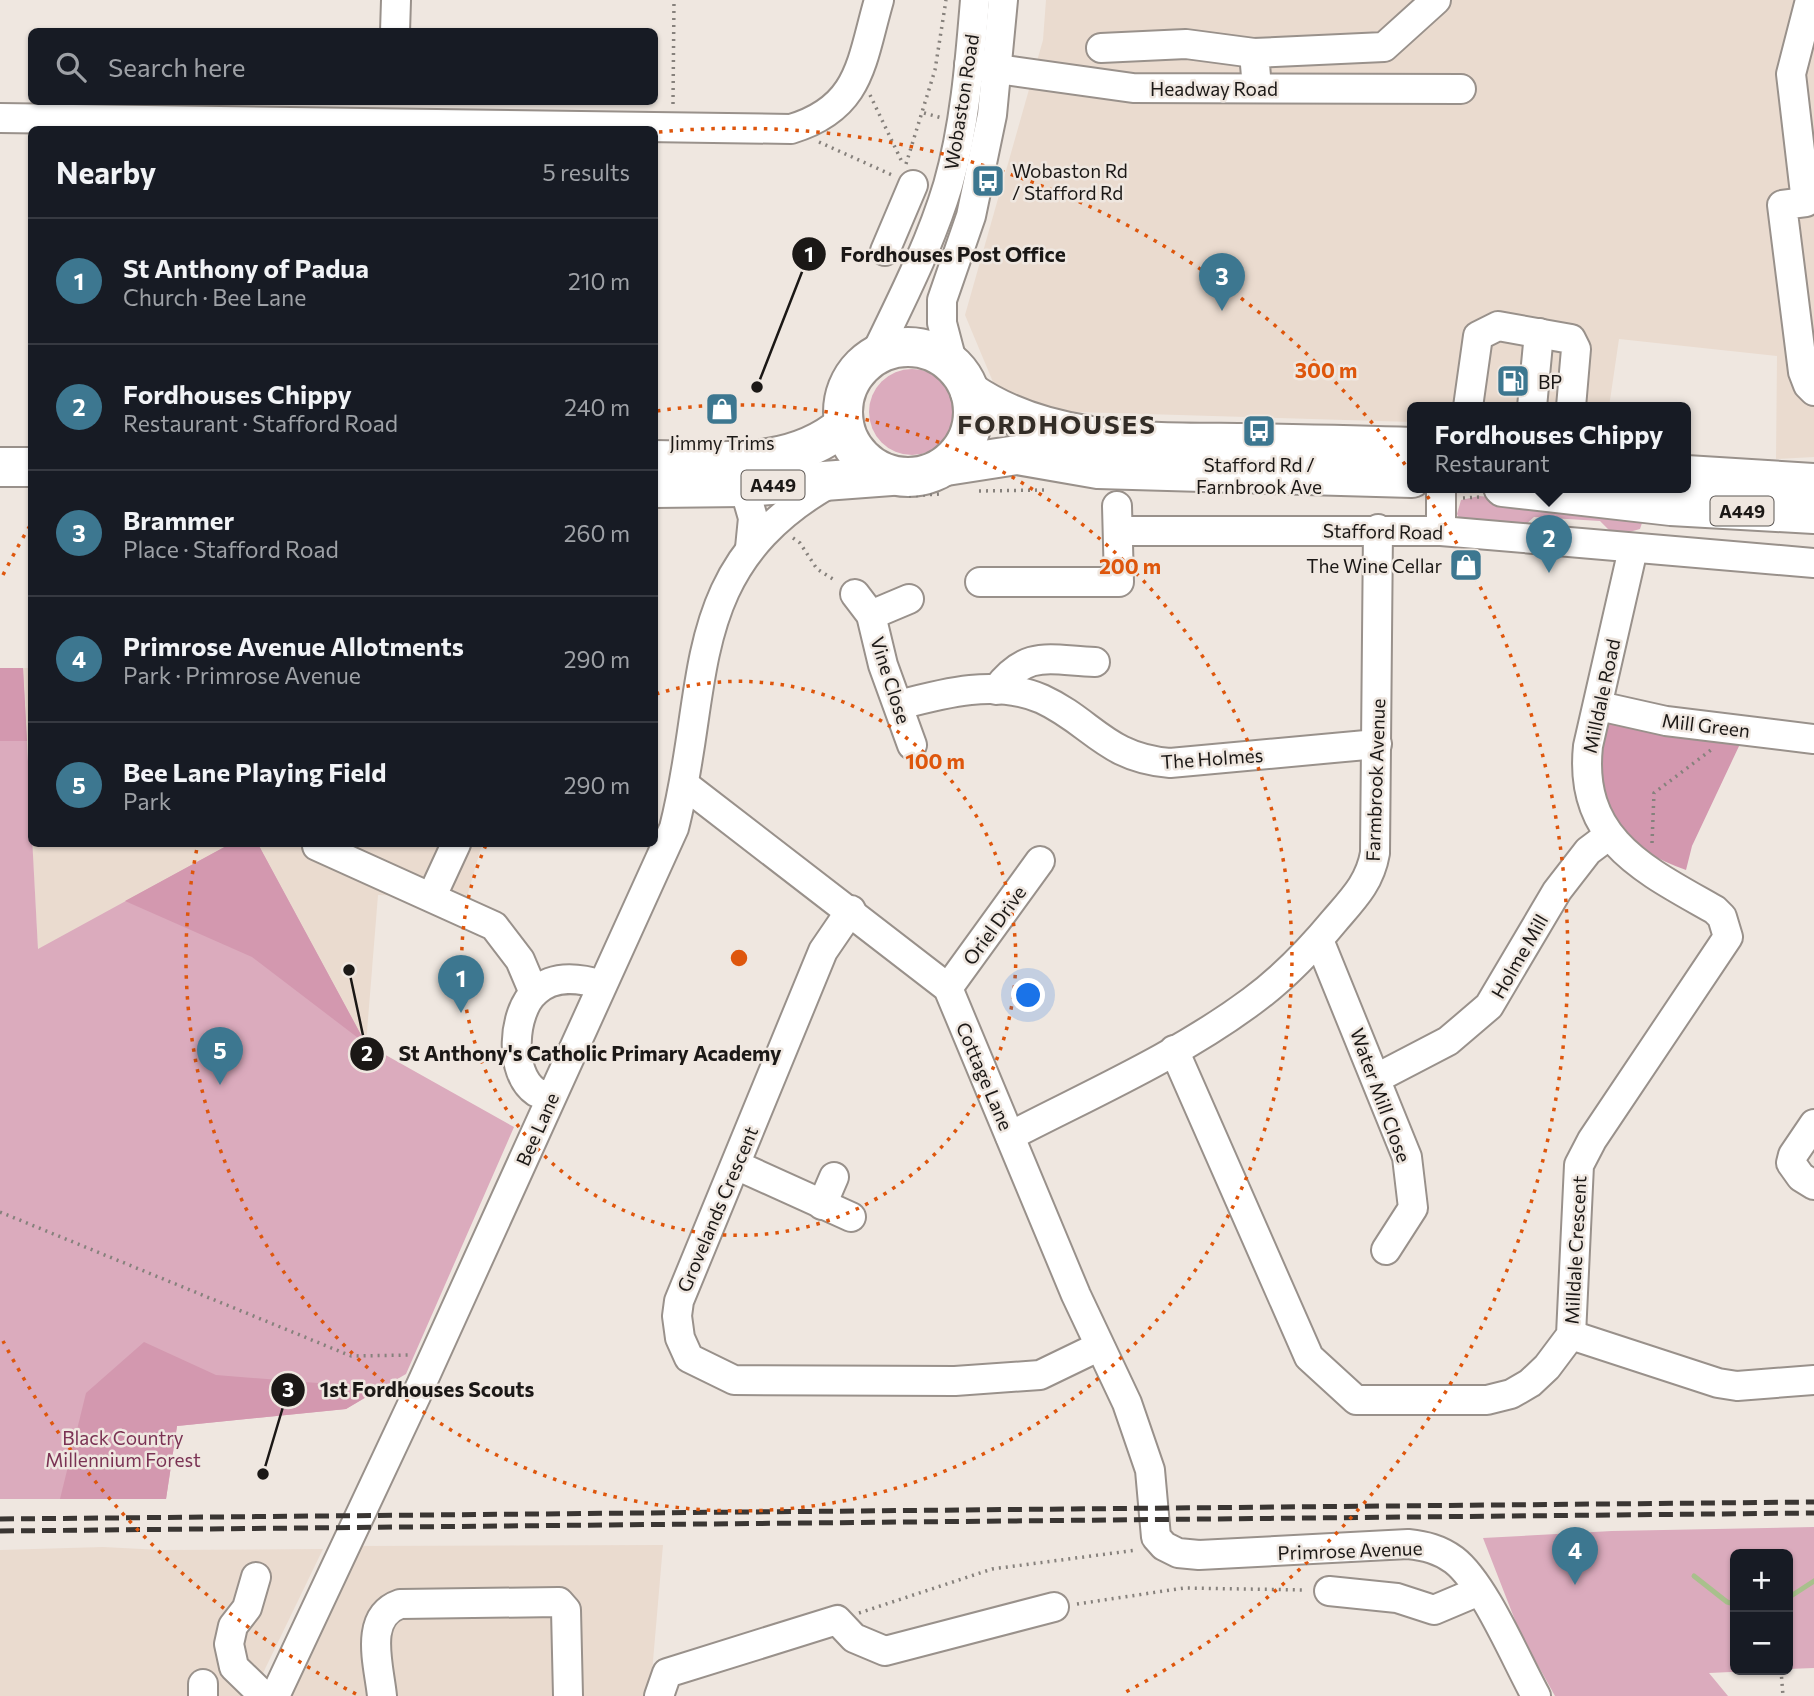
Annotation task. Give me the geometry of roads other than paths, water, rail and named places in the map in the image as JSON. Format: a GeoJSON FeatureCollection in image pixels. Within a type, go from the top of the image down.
{"type":"FeatureCollection","features":[{"type":"Feature","properties":{"kind":"highway"},"geometry":{"type":"LineString","coordinates":[[891,476],[874,469],[860,457],[850,442],[844,425],[843,409],[852,379],[874,357],[891,349],[909,347],[942,355],[962,378],[998,411],[1018,418],[1132,442],[1407,447]]}},
{"type":"Feature","properties":{"kind":"highway"},"geometry":{"type":"LineString","coordinates":[[946,466],[961,451],[970,433],[973,412],[962,378]]}},
{"type":"Feature","properties":{"kind":"highway","name":"A449"},"geometry":{"type":"LineString","coordinates":[[658,460],[748,461],[770,458],[815,446],[844,425]]}},
{"type":"Feature","properties":{"kind":"highway"},"geometry":{"type":"LineString","coordinates":[[1357,445],[1380,458],[1407,460]]}},
{"type":"Feature","properties":{"kind":"highway","name":"A449"},"geometry":{"type":"LineString","coordinates":[[658,488],[744,487],[891,476],[910,478],[929,475],[946,466],[1017,454],[1098,469],[1407,478]]}},
{"type":"Feature","properties":{"kind":"highway"},"geometry":{"type":"LineString","coordinates":[[0,467],[28,467]]}},
{"type":"Feature","properties":{"kind":"highway","name":"A449"},"geometry":{"type":"LineString","coordinates":[[1691,475],[1814,483]]}},
{"type":"Feature","properties":{"kind":"highway"},"geometry":{"type":"LineString","coordinates":[[0,490],[28,490]]}},
{"type":"Feature","properties":{"kind":"highway","name":"A449"},"geometry":{"type":"LineString","coordinates":[[1556,493],[1671,506],[1814,514]]}},
{"type":"Feature","properties":{"kind":"street"},"geometry":{"type":"LineString","coordinates":[[395,28],[396,0]]}},
{"type":"Feature","properties":{"kind":"street"},"geometry":{"type":"LineString","coordinates":[[658,126],[791,129],[816,121],[849,94],[859,73],[879,0]]}},
{"type":"Feature","properties":{"kind":"street","name":"Wobaston Road"},"geometry":{"type":"LineString","coordinates":[[874,357],[919,263],[948,185],[969,65],[975,0]]}},
{"type":"Feature","properties":{"kind":"street","name":"Wobaston Road"},"geometry":{"type":"LineString","coordinates":[[962,378],[942,323],[942,300],[971,216],[992,115],[1003,0]]}},
{"type":"Feature","properties":{"kind":"street"},"geometry":{"type":"LineString","coordinates":[[1101,48],[1186,44],[1254,53],[1384,47],[1436,0]]}},
{"type":"Feature","properties":{"kind":"street"},"geometry":{"type":"LineString","coordinates":[[1810,0],[1791,74],[1806,202],[1782,205],[1803,372],[1808,385],[1814,391]]}},
{"type":"Feature","properties":{"kind":"street"},"geometry":{"type":"LineString","coordinates":[[1254,53],[1257,88]]}},
{"type":"Feature","properties":{"kind":"street","name":"Headway Road"},"geometry":{"type":"LineString","coordinates":[[969,65],[1133,88],[1461,89]]}},
{"type":"Feature","properties":{"kind":"street"},"geometry":{"type":"LineString","coordinates":[[0,118],[395,113],[653,126]]}},
{"type":"Feature","properties":{"kind":"street"},"geometry":{"type":"LineString","coordinates":[[885,251],[913,185]]}},
{"type":"Feature","properties":{"kind":"street"},"geometry":{"type":"LineString","coordinates":[[1469,402],[1478,335],[1498,326],[1572,339],[1576,349],[1571,402]]}},
{"type":"Feature","properties":{"kind":"street"},"geometry":{"type":"LineString","coordinates":[[1532,402],[1539,333]]}},
{"type":"Feature","properties":{"kind":"street","name":"Bee Lane"},"geometry":{"type":"LineString","coordinates":[[664,826],[685,785],[706,642],[714,614],[750,548],[795,503],[833,482]]}},
{"type":"Feature","properties":{"kind":"street","name":"Bee Lane"},"geometry":{"type":"LineString","coordinates":[[744,487],[753,518],[750,548]]}},
{"type":"Feature","properties":{"kind":"street"},"geometry":{"type":"LineString","coordinates":[[1441,493],[1441,531]]}},
{"type":"Feature","properties":{"kind":"street","name":"Stafford Road"},"geometry":{"type":"LineString","coordinates":[[980,582],[1119,582],[1118,519],[1441,531],[1814,563]]}},
{"type":"Feature","properties":{"kind":"street","name":"Farmbrook Avenue"},"geometry":{"type":"LineString","coordinates":[[1010,1136],[1174,1051],[1253,1001],[1319,940],[1372,873],[1375,853],[1377,744],[1378,529]]}},
{"type":"Feature","properties":{"kind":"street","name":"Milldale Road"},"geometry":{"type":"LineString","coordinates":[[1633,549],[1586,769],[1596,813],[1608,836],[1627,856],[1662,880],[1715,909]]}},
{"type":"Feature","properties":{"kind":"street","name":"Vine Close"},"geometry":{"type":"LineString","coordinates":[[909,599],[863,604],[912,745]]}},
{"type":"Feature","properties":{"kind":"street"},"geometry":{"type":"LineString","coordinates":[[996,690],[1021,663],[1033,660],[1095,662]]}},
{"type":"Feature","properties":{"kind":"street","name":"The Holmes"},"geometry":{"type":"LineString","coordinates":[[899,705],[952,690],[996,690],[1041,699],[1124,753],[1144,761],[1170,763],[1377,744]]}},
{"type":"Feature","properties":{"kind":"street","name":"Mill Green"},"geometry":{"type":"LineString","coordinates":[[1599,706],[1665,721],[1814,738]]}},
{"type":"Feature","properties":{"kind":"street","name":"Cottage Lane"},"geometry":{"type":"LineString","coordinates":[[685,785],[851,910],[948,988],[1098,1347],[1127,1403],[1150,1470],[1156,1537],[1164,1546]]}},
{"type":"Feature","properties":{"kind":"street","name":"Holme Mill"},"geometry":{"type":"LineString","coordinates":[[1377,1078],[1448,1041],[1489,1006],[1557,891],[1588,851],[1608,836]]}},
{"type":"Feature","properties":{"kind":"street"},"geometry":{"type":"LineString","coordinates":[[319,847],[494,926],[520,960],[534,993]]}},
{"type":"Feature","properties":{"kind":"street"},"geometry":{"type":"LineString","coordinates":[[432,896],[455,847]]}},
{"type":"Feature","properties":{"kind":"street","name":"Bee Lane"},"geometry":{"type":"LineString","coordinates":[[275,1696],[416,1396],[602,985],[656,847]]}},
{"type":"Feature","properties":{"kind":"street","name":"Oriel Drive"},"geometry":{"type":"LineString","coordinates":[[948,988],[1040,861]]}},
{"type":"Feature","properties":{"kind":"street","name":"Milldale Crescent"},"geometry":{"type":"LineString","coordinates":[[1174,1051],[1309,1357],[1356,1401],[1487,1400],[1511,1394],[1531,1383],[1571,1335],[1580,1165],[1592,1140],[1726,944],[1727,928],[1715,909]]}},
{"type":"Feature","properties":{"kind":"street","name":"Grovelands Crescent"},"geometry":{"type":"LineString","coordinates":[[851,910],[823,951],[736,1165],[698,1250],[677,1316],[680,1338],[689,1358],[734,1380],[967,1380],[1040,1375],[1098,1347]]}},
{"type":"Feature","properties":{"kind":"street","name":"Water Mill Close"},"geometry":{"type":"LineString","coordinates":[[1319,940],[1407,1157],[1413,1208],[1386,1250]]}},
{"type":"Feature","properties":{"kind":"street"},"geometry":{"type":"LineString","coordinates":[[551,1097],[536,1091],[526,1080],[518,1062],[517,1040],[523,1014],[534,993],[549,983],[582,978],[602,985]]}},
{"type":"Feature","properties":{"kind":"street"},"geometry":{"type":"LineString","coordinates":[[1814,1124],[1793,1155],[1791,1163],[1801,1177],[1814,1185]]}},
{"type":"Feature","properties":{"kind":"street"},"geometry":{"type":"LineString","coordinates":[[736,1165],[851,1217]]}},
{"type":"Feature","properties":{"kind":"street"},"geometry":{"type":"LineString","coordinates":[[822,1205],[834,1177]]}},
{"type":"Feature","properties":{"kind":"street"},"geometry":{"type":"LineString","coordinates":[[1571,1335],[1718,1383],[1737,1386],[1814,1380]]}},
{"type":"Feature","properties":{"kind":"street","name":"Primrose Avenue"},"geometry":{"type":"LineString","coordinates":[[1164,1546],[1178,1553],[1199,1555],[1408,1544],[1431,1547],[1463,1568],[1479,1591],[1536,1696]]}},
{"type":"Feature","properties":{"kind":"street"},"geometry":{"type":"LineString","coordinates":[[256,1577],[247,1608],[233,1626],[229,1644],[234,1667],[264,1696]]}},
{"type":"Feature","properties":{"kind":"street"},"geometry":{"type":"LineString","coordinates":[[1329,1591],[1397,1598],[1434,1609],[1479,1591]]}},
{"type":"Feature","properties":{"kind":"street"},"geometry":{"type":"LineString","coordinates":[[382,1696],[376,1627],[387,1608],[400,1604],[549,1602],[559,1602],[566,1610],[568,1696]]}},
{"type":"Feature","properties":{"kind":"street"},"geometry":{"type":"LineString","coordinates":[[659,1696],[667,1673],[837,1620],[854,1638],[885,1651],[1054,1607]]}},
{"type":"Feature","properties":{"kind":"waterway"},"geometry":{"type":"LineString","coordinates":[[1694,1576],[1730,1603]]}},
{"type":"Feature","properties":{"kind":"waterway"},"geometry":{"type":"LineString","coordinates":[[1793,1595],[1814,1581]]}},
{"type":"Feature","properties":{"kind":"railway"},"geometry":{"type":"LineString","coordinates":[[0,1519],[1814,1502]]}},
{"type":"Feature","properties":{"kind":"railway"},"geometry":{"type":"LineString","coordinates":[[0,1531],[1814,1513]]}},
{"type":"Feature","properties":{"kind":"place","name":"Wobaston Rd / Stafford Rd"},"geometry":{"type":"Point","coordinates":[988,181]}},
{"type":"Feature","properties":{"kind":"place","name":"Brammer"},"geometry":{"type":"Point","coordinates":[1222,311]}},
{"type":"Feature","properties":{"kind":"place","name":"BP"},"geometry":{"type":"Point","coordinates":[1513,381]}},
{"type":"Feature","properties":{"kind":"place","name":"Fordhouses Post Office"},"geometry":{"type":"Point","coordinates":[757,387]}},
{"type":"Feature","properties":{"kind":"place","name":"Jimmy Trims"},"geometry":{"type":"Point","coordinates":[722,409]}},
{"type":"Feature","properties":{"kind":"place","name":"Stafford Rd / Farnbrook Ave"},"geometry":{"type":"Point","coordinates":[1259,431]}},
{"type":"Feature","properties":{"kind":"place","name":"The Wine Cellar"},"geometry":{"type":"Point","coordinates":[1466,565]}},
{"type":"Feature","properties":{"kind":"place","name":"Fordhouses Chippy"},"geometry":{"type":"Point","coordinates":[1549,573]}},
{"type":"Feature","properties":{"kind":"place","name":"St Anthony's Catholic Primary Academy"},"geometry":{"type":"Point","coordinates":[349,970]}},
{"type":"Feature","properties":{"kind":"place","name":"St Anthony of Padua"},"geometry":{"type":"Point","coordinates":[461,1013]}},
{"type":"Feature","properties":{"kind":"place","name":"Bee Lane Playing Field"},"geometry":{"type":"Point","coordinates":[220,1085]}},
{"type":"Feature","properties":{"kind":"place","name":"1st Fordhouses Scouts"},"geometry":{"type":"Point","coordinates":[263,1474]}},
{"type":"Feature","properties":{"kind":"place","name":"Primrose Avenue Allotments"},"geometry":{"type":"Point","coordinates":[1575,1585]}},
{"type":"Feature","properties":{"kind":"district","name":"FORDHOUSES"},"geometry":{"type":"Point","coordinates":[1057,423]}},
{"type":"Feature","properties":{"kind":"park label","name":"Black Country Millennium Forest"},"geometry":{"type":"Point","coordinates":[123,1448]}}]}
